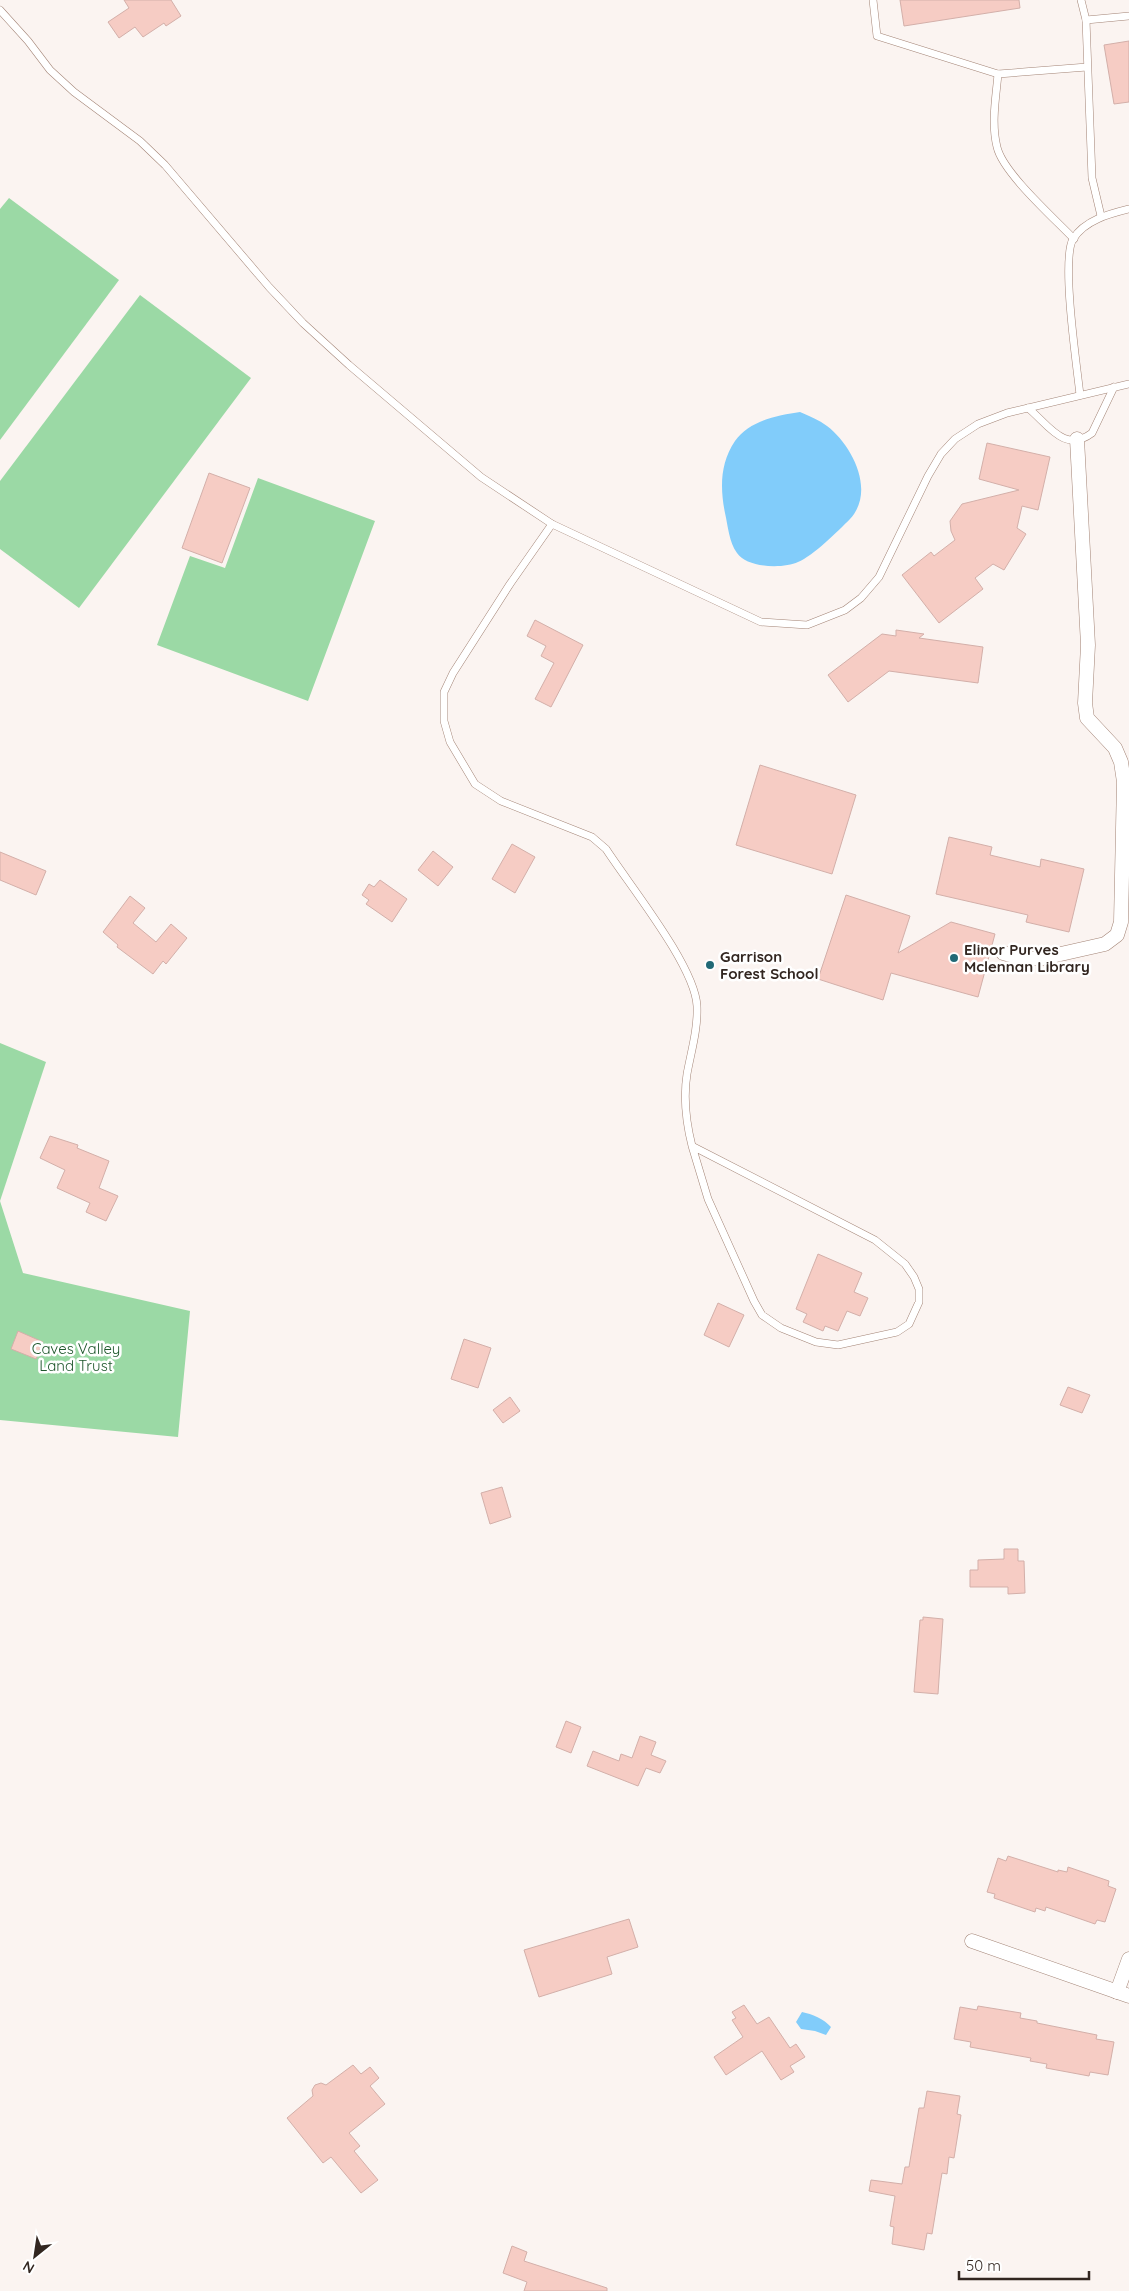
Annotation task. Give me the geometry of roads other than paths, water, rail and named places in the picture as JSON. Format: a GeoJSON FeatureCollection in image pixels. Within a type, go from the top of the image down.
{"type":"FeatureCollection","features":[{"type":"Feature","properties":{"kind":"street"},"geometry":{"type":"LineString","coordinates":[[1002,953],[1026,959],[1043,958],[1105,944],[1116,935],[1121,922],[1124,782],[1121,762],[1115,748],[1087,718],[1084,703],[1088,645],[1077,440]]}},
{"type":"Feature","properties":{"kind":"street"},"geometry":{"type":"LineString","coordinates":[[972,1941],[1123,1994],[1129,1959]]}},
{"type":"Feature","properties":{"kind":"lane"},"geometry":{"type":"LineString","coordinates":[[873,0],[878,36],[998,74],[1087,66]]}},
{"type":"Feature","properties":{"kind":"lane"},"geometry":{"type":"LineString","coordinates":[[1082,0],[1086,20],[1092,178],[1101,216]]}},
{"type":"Feature","properties":{"kind":"lane"},"geometry":{"type":"LineString","coordinates":[[0,10],[28,41],[50,70],[74,92],[140,141],[165,165],[268,287],[316,335],[480,477],[552,524],[762,622],[806,625],[845,610],[861,598],[879,577],[928,476],[941,454],[955,439],[978,424],[1028,408],[1129,384]]}},
{"type":"Feature","properties":{"kind":"lane"},"geometry":{"type":"LineString","coordinates":[[1086,20],[1129,16]]}},
{"type":"Feature","properties":{"kind":"lane"},"geometry":{"type":"LineString","coordinates":[[998,74],[994,128],[997,149],[1012,173],[1074,239]]}},
{"type":"Feature","properties":{"kind":"lane"},"geometry":{"type":"LineString","coordinates":[[1080,395],[1070,280],[1070,249],[1074,239],[1101,216],[1129,209]]}},
{"type":"Feature","properties":{"kind":"lane"},"geometry":{"type":"LineString","coordinates":[[1028,408],[1059,438],[1068,441],[1077,440],[1092,433],[1114,387]]}},
{"type":"Feature","properties":{"kind":"lane"},"geometry":{"type":"LineString","coordinates":[[552,524],[510,584],[453,673],[444,692],[444,721],[453,749],[475,784],[501,801],[592,837],[606,849],[683,963],[695,988],[697,1007],[695,1033],[686,1077],[684,1106],[692,1146],[708,1199],[762,1315],[790,1331],[816,1342],[838,1345],[898,1332],[909,1324],[919,1302],[919,1289],[914,1277],[905,1264],[892,1251],[875,1240],[692,1146]]}},
{"type":"Feature","properties":{"kind":"water"},"geometry":{"type":"Polygon","coordinates":[[[800,412],[827,426],[836,434],[852,456],[861,482],[858,508],[850,519],[818,549],[798,562],[784,566],[766,566],[749,562],[737,553],[730,539],[722,494],[722,476],[726,458],[735,441],[748,428],[773,417],[800,412]]]}},
{"type":"Feature","properties":{"kind":"water"},"geometry":{"type":"Polygon","coordinates":[[[802,2012],[818,2017],[828,2024],[831,2027],[826,2035],[801,2029],[796,2022],[802,2012]]]}},
{"type":"Feature","properties":{"kind":"place","name":"Elinor Purves Mclennan Library"},"geometry":{"type":"Point","coordinates":[954,958]}},
{"type":"Feature","properties":{"kind":"place","name":"Garrison Forest School"},"geometry":{"type":"Point","coordinates":[710,965]}},
{"type":"Feature","properties":{"kind":"park label","name":"Caves Valley Land Trust"},"geometry":{"type":"Point","coordinates":[76,1356]}}]}
